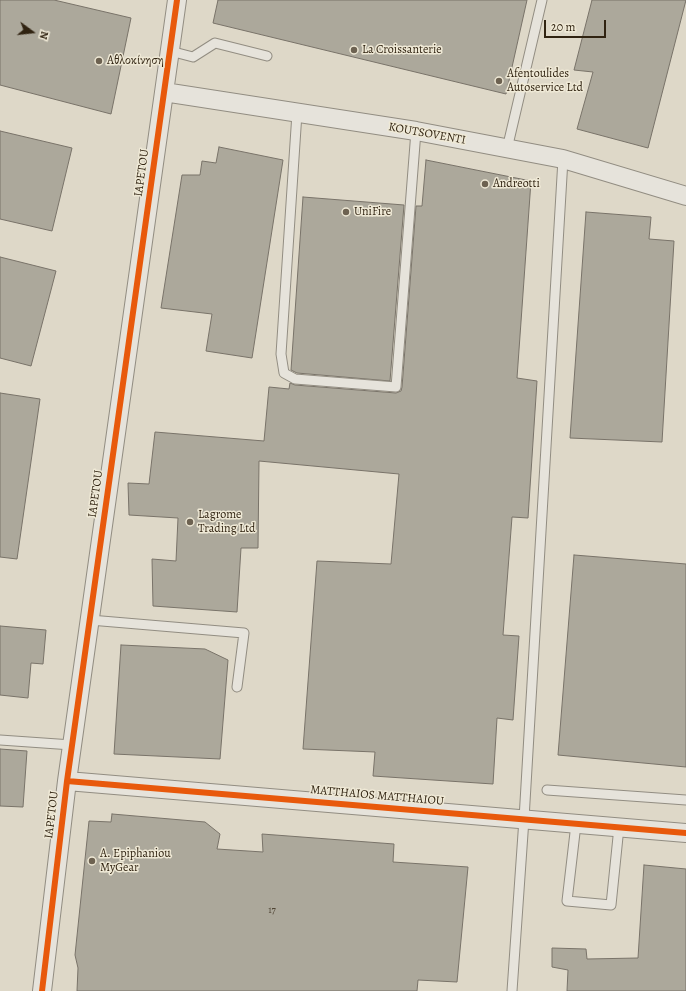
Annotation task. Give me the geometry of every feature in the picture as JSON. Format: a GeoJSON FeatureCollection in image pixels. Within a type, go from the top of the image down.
{"type":"FeatureCollection","features":[{"type":"Feature","properties":{"kind":"street","name":"IAPETOU"},"geometry":{"type":"LineString","coordinates":[[42,991],[67,781],[177,0]]}},
{"type":"Feature","properties":{"kind":"street","name":"KOUTSOVENTI"},"geometry":{"type":"LineString","coordinates":[[164,92],[416,131],[563,159],[686,196]]}},
{"type":"Feature","properties":{"kind":"street","name":"MATTHAIOS MATTHAIOU"},"geometry":{"type":"LineString","coordinates":[[67,781],[686,833]]}},
{"type":"Feature","properties":{"kind":"lane"},"geometry":{"type":"LineString","coordinates":[[507,149],[542,0]]}},
{"type":"Feature","properties":{"kind":"lane"},"geometry":{"type":"LineString","coordinates":[[170,51],[193,57],[214,43],[267,56]]}},
{"type":"Feature","properties":{"kind":"lane"},"geometry":{"type":"LineString","coordinates":[[297,113],[281,354],[284,373],[295,379],[396,387],[416,131]]}},
{"type":"Feature","properties":{"kind":"lane"},"geometry":{"type":"LineString","coordinates":[[512,991],[524,819],[563,159]]}},
{"type":"Feature","properties":{"kind":"lane"},"geometry":{"type":"LineString","coordinates":[[90,620],[244,633],[237,687]]}},
{"type":"Feature","properties":{"kind":"lane"},"geometry":{"type":"LineString","coordinates":[[0,740],[72,745]]}},
{"type":"Feature","properties":{"kind":"lane"},"geometry":{"type":"LineString","coordinates":[[547,790],[686,800]]}},
{"type":"Feature","properties":{"kind":"lane"},"geometry":{"type":"LineString","coordinates":[[576,824],[568,901],[611,906],[619,828]]}},
{"type":"Feature","properties":{"kind":"building"},"geometry":{"type":"Polygon","coordinates":[[[0,0],[54,0],[131,18],[111,114],[0,85],[0,0]]]}},
{"type":"Feature","properties":{"kind":"building"},"geometry":{"type":"Polygon","coordinates":[[[218,0],[527,0],[506,94],[213,23],[218,0]]]}},
{"type":"Feature","properties":{"kind":"building"},"geometry":{"type":"Polygon","coordinates":[[[592,0],[686,0],[648,148],[577,129],[593,72],[574,70],[592,0]]]}},
{"type":"Feature","properties":{"kind":"building"},"geometry":{"type":"Polygon","coordinates":[[[0,131],[72,148],[52,231],[0,219],[0,131]]]}},
{"type":"Feature","properties":{"kind":"building"},"geometry":{"type":"Polygon","coordinates":[[[219,147],[283,160],[252,358],[206,351],[212,314],[161,308],[182,175],[200,175],[202,161],[216,163],[219,147]]]}},
{"type":"Feature","properties":{"kind":"building"},"geometry":{"type":"Polygon","coordinates":[[[426,160],[531,181],[517,378],[537,381],[528,518],[512,517],[503,635],[519,636],[513,720],[497,718],[493,784],[373,776],[375,752],[303,749],[317,561],[391,564],[399,474],[259,461],[258,548],[241,548],[237,612],[153,606],[152,559],[176,561],[178,518],[129,515],[128,483],[149,484],[155,432],[264,441],[269,387],[289,389],[290,383],[295,385],[396,393],[401,391],[416,206],[422,206],[426,160]]]}},
{"type":"Feature","properties":{"kind":"building"},"geometry":{"type":"Polygon","coordinates":[[[303,197],[404,205],[390,381],[297,373],[291,370],[303,197]]]}},
{"type":"Feature","properties":{"kind":"building"},"geometry":{"type":"Polygon","coordinates":[[[586,212],[651,217],[649,239],[674,241],[662,442],[570,438],[586,212]]]}},
{"type":"Feature","properties":{"kind":"building"},"geometry":{"type":"Polygon","coordinates":[[[0,257],[56,271],[31,366],[0,358],[0,257]]]}},
{"type":"Feature","properties":{"kind":"building"},"geometry":{"type":"Polygon","coordinates":[[[0,393],[40,399],[17,559],[0,557],[0,393]]]}},
{"type":"Feature","properties":{"kind":"building"},"geometry":{"type":"Polygon","coordinates":[[[574,555],[686,564],[686,767],[558,755],[574,555]]]}},
{"type":"Feature","properties":{"kind":"building"},"geometry":{"type":"Polygon","coordinates":[[[0,626],[46,630],[43,664],[31,663],[28,698],[0,695],[0,626]]]}},
{"type":"Feature","properties":{"kind":"building"},"geometry":{"type":"Polygon","coordinates":[[[121,645],[205,649],[228,660],[220,759],[114,754],[121,645]]]}},
{"type":"Feature","properties":{"kind":"building"},"geometry":{"type":"Polygon","coordinates":[[[0,749],[27,751],[23,807],[0,806],[0,749]]]}},
{"type":"Feature","properties":{"kind":"building"},"geometry":{"type":"Polygon","coordinates":[[[112,814],[205,822],[220,834],[217,849],[263,852],[262,834],[394,844],[393,862],[468,867],[457,982],[418,980],[417,991],[77,991],[78,968],[75,955],[89,821],[111,822],[112,814]]]}},
{"type":"Feature","properties":{"kind":"building"},"geometry":{"type":"Polygon","coordinates":[[[644,865],[686,869],[686,991],[567,991],[568,970],[552,967],[552,948],[586,949],[587,959],[638,958],[644,865]]]}},
{"type":"Feature","properties":{"kind":"cycle path"},"geometry":{"type":"LineString","coordinates":[[42,991],[67,781],[177,0]]}},
{"type":"Feature","properties":{"kind":"cycle path"},"geometry":{"type":"LineString","coordinates":[[67,781],[686,833]]}},
{"type":"Feature","properties":{"kind":"place","name":"La Croissanterie"},"geometry":{"type":"Point","coordinates":[354,50]}},
{"type":"Feature","properties":{"kind":"place","name":"Αθλοκίνηση"},"geometry":{"type":"Point","coordinates":[99,61]}},
{"type":"Feature","properties":{"kind":"place","name":"Afentoulides Autoservice Ltd"},"geometry":{"type":"Point","coordinates":[499,81]}},
{"type":"Feature","properties":{"kind":"place","name":"Andreotti"},"geometry":{"type":"Point","coordinates":[485,184]}},
{"type":"Feature","properties":{"kind":"place","name":"UniFire"},"geometry":{"type":"Point","coordinates":[346,212]}},
{"type":"Feature","properties":{"kind":"place","name":"Lagrome Trading Ltd"},"geometry":{"type":"Point","coordinates":[190,522]}},
{"type":"Feature","properties":{"kind":"place","name":"A. Epiphaniou MyGear"},"geometry":{"type":"Point","coordinates":[92,861]}}]}
